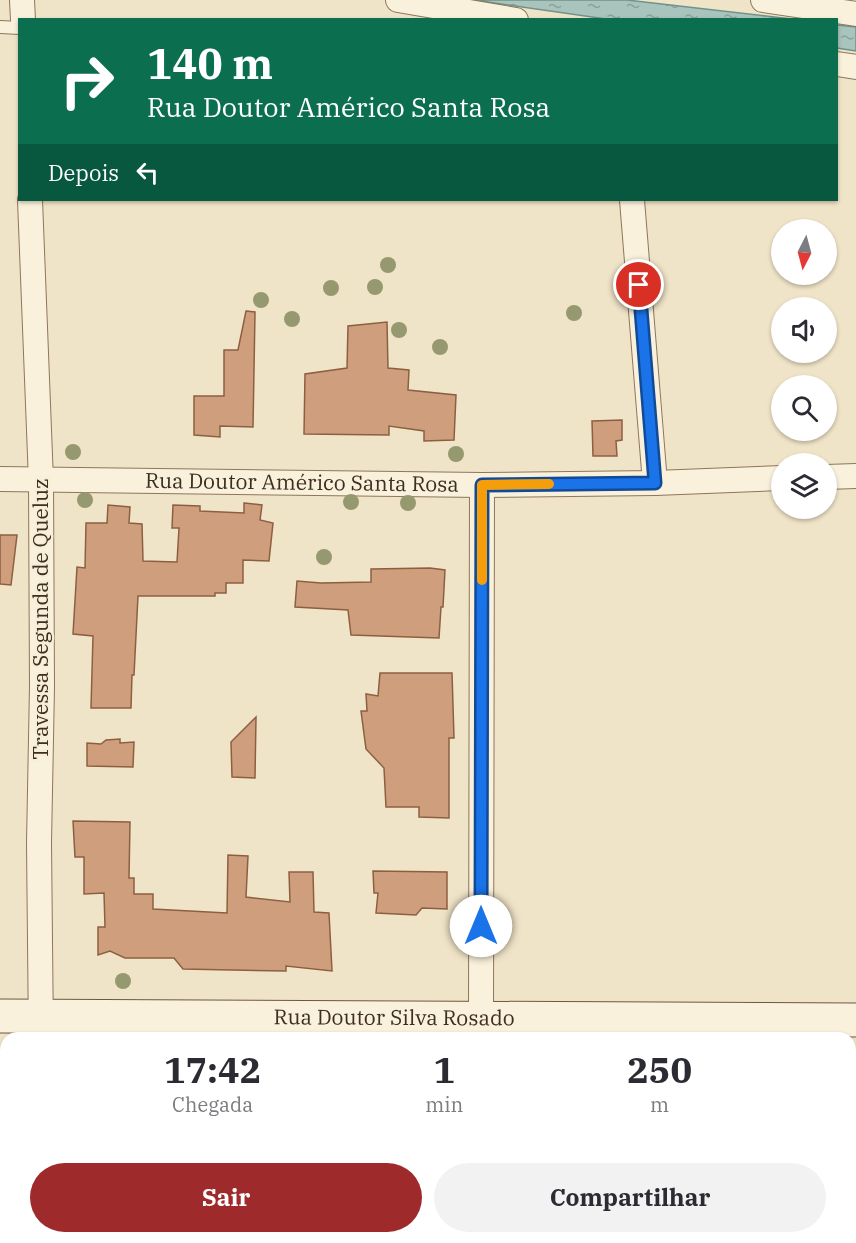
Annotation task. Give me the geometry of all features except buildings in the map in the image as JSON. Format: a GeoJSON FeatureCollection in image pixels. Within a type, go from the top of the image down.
{"type":"FeatureCollection","features":[{"type":"Feature","properties":{"kind":"street"},"geometry":{"type":"LineString","coordinates":[[22,0],[22,18]]}},
{"type":"Feature","properties":{"kind":"street"},"geometry":{"type":"LineString","coordinates":[[398,0],[504,18]]}},
{"type":"Feature","properties":{"kind":"street"},"geometry":{"type":"LineString","coordinates":[[763,0],[856,14]]}},
{"type":"Feature","properties":{"kind":"street"},"geometry":{"type":"LineString","coordinates":[[838,64],[856,67]]}},
{"type":"Feature","properties":{"kind":"street","name":"Travessa Segunda de Queluz"},"geometry":{"type":"LineString","coordinates":[[30,201],[41,481],[42,686],[39,843],[41,1027]]}},
{"type":"Feature","properties":{"kind":"street"},"geometry":{"type":"LineString","coordinates":[[632,201],[655,483]]}},
{"type":"Feature","properties":{"kind":"street"},"geometry":{"type":"LineString","coordinates":[[837,477],[856,476]]}},
{"type":"Feature","properties":{"kind":"street","name":"Rua Doutor Américo Santa Rosa"},"geometry":{"type":"LineString","coordinates":[[0,479],[482,485],[655,483],[771,478]]}},
{"type":"Feature","properties":{"kind":"street"},"geometry":{"type":"LineString","coordinates":[[481,1028],[482,485]]}},
{"type":"Feature","properties":{"kind":"street","name":"Rua Doutor Silva Rosado"},"geometry":{"type":"LineString","coordinates":[[0,1016],[41,1027],[481,1028],[856,1020]]}},
{"type":"Feature","properties":{"kind":"lane"},"geometry":{"type":"LineString","coordinates":[[0,27],[18,28]]}},
{"type":"Feature","properties":{"kind":"water"},"geometry":{"type":"Polygon","coordinates":[[[474,0],[627,0],[783,18],[599,18],[474,0]]]}},
{"type":"Feature","properties":{"kind":"water"},"geometry":{"type":"Polygon","coordinates":[[[838,25],[856,27],[856,51],[838,48],[838,25]]]}},
{"type":"Feature","properties":{"kind":"slow traffic"},"geometry":{"type":"LineString","coordinates":[[482,580],[482,485],[549,484]]}},
{"type":"Feature","properties":{"kind":"route"},"geometry":{"type":"LineString","coordinates":[[481,926],[482,485],[655,483],[639,285]]}}]}
